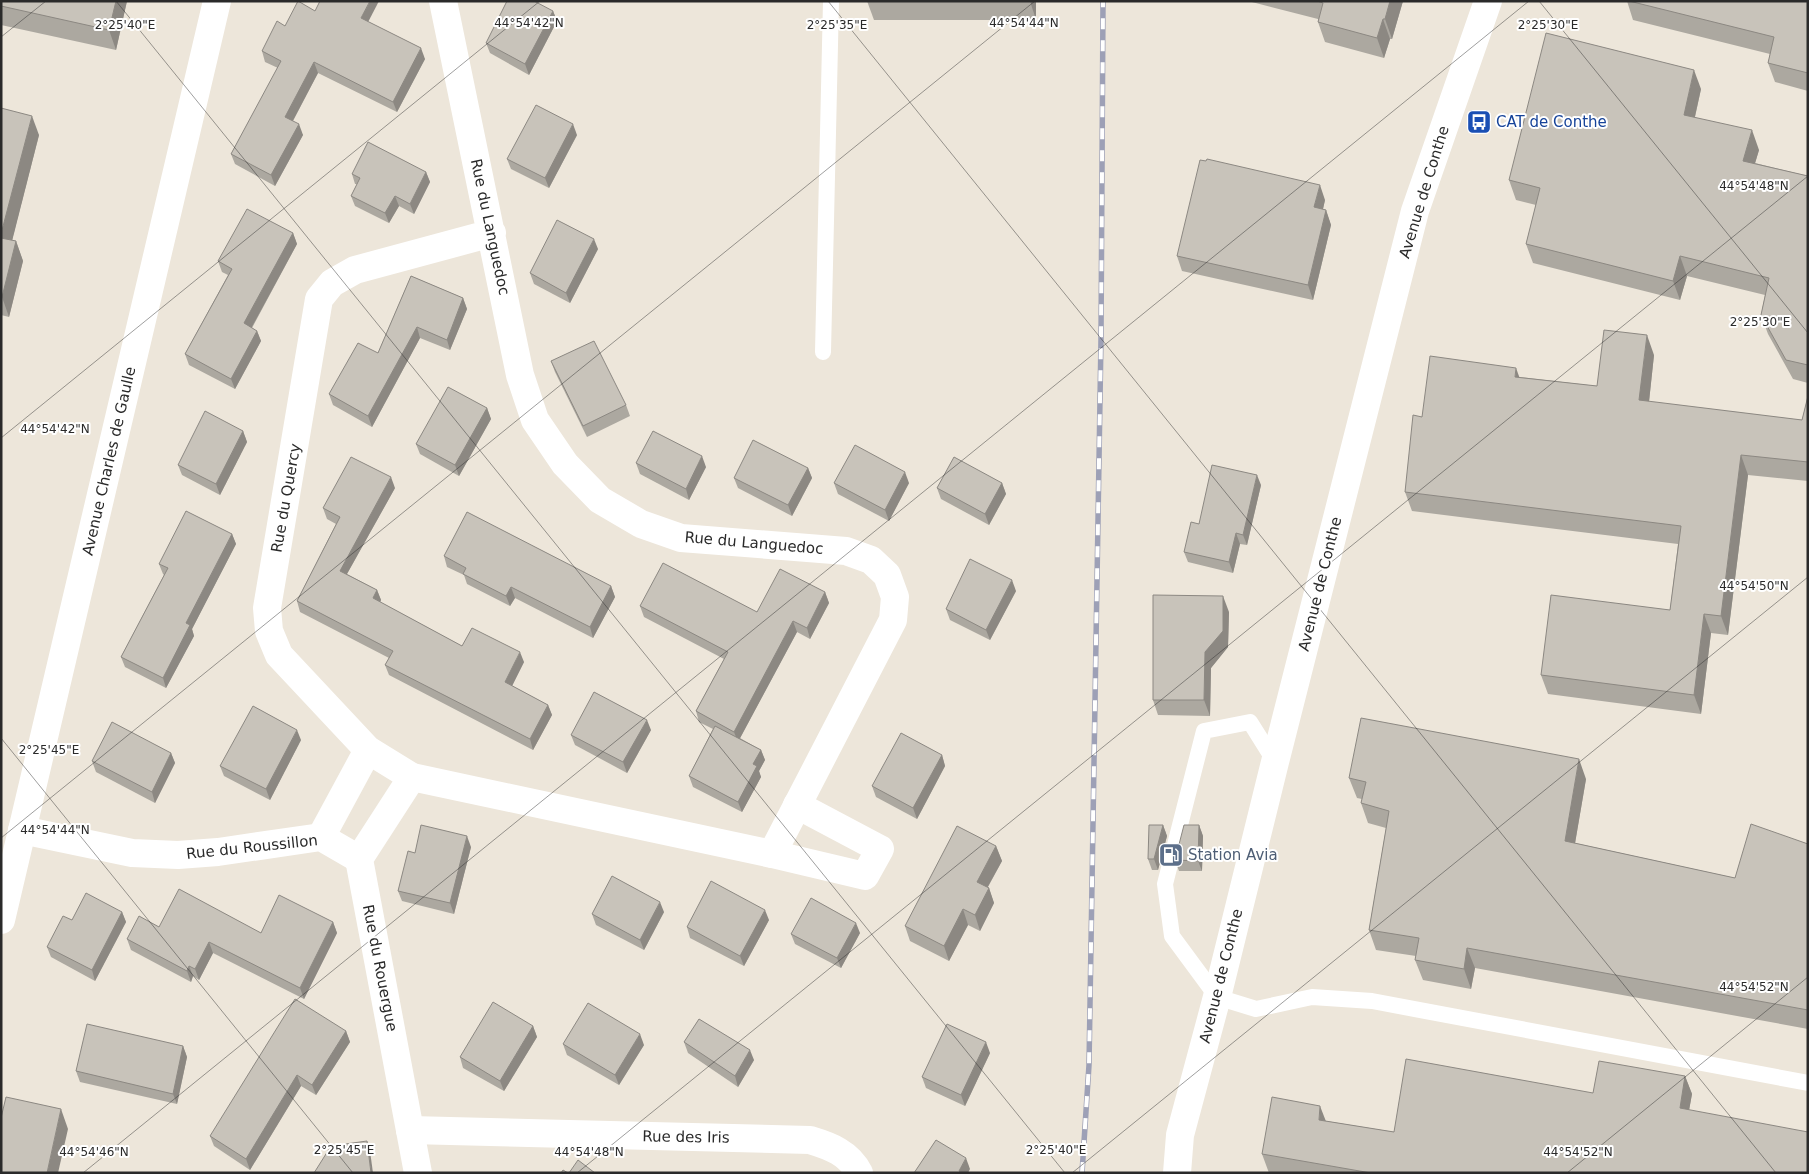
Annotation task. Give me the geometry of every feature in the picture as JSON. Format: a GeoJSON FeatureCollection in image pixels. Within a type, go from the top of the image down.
{"type":"FeatureCollection","features":[{"type":"Feature","properties":{"kind":"street","name":"Avenue Charles de Gaulle"},"geometry":{"type":"LineString","coordinates":[[1,920],[217,1]]}},
{"type":"Feature","properties":{"kind":"street","name":"Rue du Languedoc"},"geometry":{"type":"LineString","coordinates":[[443,1],[520,375],[535,420],[565,464],[600,500],[640,524],[681,538],[846,551],[871,560],[887,575],[895,596],[893,620],[772,854]]}},
{"type":"Feature","properties":{"kind":"street","name":"Avenue de Conthe"},"geometry":{"type":"LineString","coordinates":[[1178,1173],[1180,1135],[1217,997],[1415,211],[1488,1]]}},
{"type":"Feature","properties":{"kind":"street","name":"Rue du Quercy"},"geometry":{"type":"LineString","coordinates":[[368,750],[279,655],[269,631],[267,608],[319,299],[332,283],[355,270],[492,233]]}},
{"type":"Feature","properties":{"kind":"street"},"geometry":{"type":"LineString","coordinates":[[321,837],[368,750],[412,777],[772,854],[865,876],[880,848],[797,805]]}},
{"type":"Feature","properties":{"kind":"street"},"geometry":{"type":"LineString","coordinates":[[359,859],[412,777]]}},
{"type":"Feature","properties":{"kind":"street","name":"Rue du Roussillon"},"geometry":{"type":"LineString","coordinates":[[22,830],[132,853],[178,855],[218,852],[321,837],[359,859]]}},
{"type":"Feature","properties":{"kind":"street","name":"Rue du Rouergue"},"geometry":{"type":"LineString","coordinates":[[359,859],[418,1173]]}},
{"type":"Feature","properties":{"kind":"street","name":"Rue des Iris"},"geometry":{"type":"LineString","coordinates":[[410,1130],[810,1140],[830,1146],[846,1156],[859,1173]]}},
{"type":"Feature","properties":{"kind":"lane"},"geometry":{"type":"LineString","coordinates":[[823,352],[831,1]]}},
{"type":"Feature","properties":{"kind":"lane"},"geometry":{"type":"LineString","coordinates":[[1275,762],[1250,722],[1204,731],[1165,884],[1172,936],[1217,997],[1256,1009],[1312,997],[1372,1001],[1808,1082]]}},
{"type":"Feature","properties":{"kind":"building"},"geometry":{"type":"Polygon","coordinates":[[[1,1],[116,1],[109,30],[1,6],[1,1]]]}},
{"type":"Feature","properties":{"kind":"building"},"geometry":{"type":"Polygon","coordinates":[[[298,1],[315,11],[320,1],[370,1],[361,18],[421,48],[393,102],[314,62],[285,117],[299,124],[271,175],[231,154],[281,61],[262,51],[277,21],[285,26],[298,1]]]}},
{"type":"Feature","properties":{"kind":"building"},"geometry":{"type":"Polygon","coordinates":[[[507,1],[534,1],[553,11],[525,64],[486,43],[507,1]]]}},
{"type":"Feature","properties":{"kind":"building"},"geometry":{"type":"Polygon","coordinates":[[[1317,1],[1390,1],[1377,38],[1318,22],[1323,3],[1317,1]]]}},
{"type":"Feature","properties":{"kind":"building"},"geometry":{"type":"Polygon","coordinates":[[[1629,1],[1808,1],[1808,73],[1768,63],[1774,37],[1629,1]]]}},
{"type":"Feature","properties":{"kind":"building"},"geometry":{"type":"Polygon","coordinates":[[[1546,33],[1694,70],[1684,115],[1752,130],[1743,161],[1808,176],[1808,365],[1786,360],[1761,315],[1769,278],[1680,256],[1673,281],[1526,244],[1540,188],[1509,180],[1546,33]]]}},
{"type":"Feature","properties":{"kind":"building"},"geometry":{"type":"Polygon","coordinates":[[[536,105],[573,124],[545,178],[507,159],[536,105]]]}},
{"type":"Feature","properties":{"kind":"building"},"geometry":{"type":"Polygon","coordinates":[[[1,108],[32,116],[1,234],[1,108]]]}},
{"type":"Feature","properties":{"kind":"building"},"geometry":{"type":"Polygon","coordinates":[[[368,142],[426,172],[410,204],[395,196],[385,213],[351,196],[360,178],[352,174],[368,142]]]}},
{"type":"Feature","properties":{"kind":"building"},"geometry":{"type":"Polygon","coordinates":[[[1207,159],[1320,185],[1314,207],[1326,210],[1308,285],[1177,256],[1200,160],[1206,161],[1207,159]]]}},
{"type":"Feature","properties":{"kind":"building"},"geometry":{"type":"Polygon","coordinates":[[[247,209],[293,233],[244,323],[257,331],[231,379],[185,354],[232,269],[218,261],[247,209]]]}},
{"type":"Feature","properties":{"kind":"building"},"geometry":{"type":"Polygon","coordinates":[[[557,220],[594,239],[566,293],[530,273],[557,220]]]}},
{"type":"Feature","properties":{"kind":"building"},"geometry":{"type":"Polygon","coordinates":[[[1,238],[16,241],[2,297],[1,297],[1,238]]]}},
{"type":"Feature","properties":{"kind":"building"},"geometry":{"type":"Polygon","coordinates":[[[411,276],[463,298],[447,340],[417,327],[368,416],[329,394],[358,343],[378,353],[411,276]]]}},
{"type":"Feature","properties":{"kind":"building"},"geometry":{"type":"Polygon","coordinates":[[[1604,330],[1647,335],[1639,400],[1802,420],[1808,396],[1808,462],[1741,455],[1721,616],[1704,614],[1694,695],[1541,675],[1551,595],[1670,610],[1681,526],[1405,492],[1413,415],[1422,417],[1430,356],[1516,368],[1515,377],[1597,386],[1604,330]]]}},
{"type":"Feature","properties":{"kind":"building"},"geometry":{"type":"Polygon","coordinates":[[[594,341],[626,405],[583,426],[551,361],[594,341]]]}},
{"type":"Feature","properties":{"kind":"building"},"geometry":{"type":"Polygon","coordinates":[[[448,387],[487,408],[455,465],[416,444],[448,387]]]}},
{"type":"Feature","properties":{"kind":"building"},"geometry":{"type":"Polygon","coordinates":[[[205,411],[243,431],[216,484],[178,465],[205,411]]]}},
{"type":"Feature","properties":{"kind":"building"},"geometry":{"type":"Polygon","coordinates":[[[653,431],[702,456],[686,489],[636,463],[653,431]]]}},
{"type":"Feature","properties":{"kind":"building"},"geometry":{"type":"Polygon","coordinates":[[[753,440],[808,468],[788,505],[734,478],[753,440]]]}},
{"type":"Feature","properties":{"kind":"building"},"geometry":{"type":"Polygon","coordinates":[[[855,445],[905,472],[885,510],[834,483],[855,445]]]}},
{"type":"Feature","properties":{"kind":"building"},"geometry":{"type":"Polygon","coordinates":[[[351,457],[391,477],[340,571],[377,590],[373,598],[462,646],[472,628],[520,652],[505,682],[548,705],[530,739],[385,665],[393,651],[297,601],[340,517],[323,508],[351,457]]]}},
{"type":"Feature","properties":{"kind":"building"},"geometry":{"type":"Polygon","coordinates":[[[954,457],[1002,483],[985,514],[937,488],[954,457]]]}},
{"type":"Feature","properties":{"kind":"building"},"geometry":{"type":"Polygon","coordinates":[[[1212,465],[1257,475],[1243,535],[1236,533],[1229,562],[1184,552],[1191,522],[1199,524],[1212,465]]]}},
{"type":"Feature","properties":{"kind":"building"},"geometry":{"type":"Polygon","coordinates":[[[186,511],[232,534],[186,623],[190,625],[163,678],[121,657],[168,568],[159,564],[186,511]]]}},
{"type":"Feature","properties":{"kind":"building"},"geometry":{"type":"Polygon","coordinates":[[[467,512],[611,586],[590,627],[511,587],[506,596],[463,574],[466,568],[444,556],[467,512]]]}},
{"type":"Feature","properties":{"kind":"building"},"geometry":{"type":"Polygon","coordinates":[[[970,559],[1012,580],[986,630],[946,609],[970,559]]]}},
{"type":"Feature","properties":{"kind":"building"},"geometry":{"type":"Polygon","coordinates":[[[663,563],[757,612],[780,569],[825,592],[807,628],[793,621],[734,732],[696,711],[728,652],[640,606],[663,563]]]}},
{"type":"Feature","properties":{"kind":"building"},"geometry":{"type":"Polygon","coordinates":[[[1153,595],[1223,596],[1223,631],[1205,652],[1204,700],[1153,700],[1153,595]]]}},
{"type":"Feature","properties":{"kind":"building"},"geometry":{"type":"Polygon","coordinates":[[[594,692],[647,720],[623,762],[571,735],[594,692]]]}},
{"type":"Feature","properties":{"kind":"building"},"geometry":{"type":"Polygon","coordinates":[[[253,706],[297,730],[266,789],[220,766],[253,706]]]}},
{"type":"Feature","properties":{"kind":"building"},"geometry":{"type":"Polygon","coordinates":[[[1361,718],[1579,759],[1565,841],[1735,878],[1751,824],[1808,844],[1808,1010],[1467,948],[1464,969],[1415,960],[1419,938],[1369,930],[1389,811],[1361,803],[1366,782],[1349,778],[1361,718]]]}},
{"type":"Feature","properties":{"kind":"building"},"geometry":{"type":"Polygon","coordinates":[[[112,722],[171,753],[152,792],[92,761],[112,722]]]}},
{"type":"Feature","properties":{"kind":"building"},"geometry":{"type":"Polygon","coordinates":[[[715,726],[761,750],[753,764],[757,766],[738,802],[689,776],[715,726]]]}},
{"type":"Feature","properties":{"kind":"building"},"geometry":{"type":"Polygon","coordinates":[[[901,733],[942,755],[913,808],[872,786],[901,733]]]}},
{"type":"Feature","properties":{"kind":"building"},"geometry":{"type":"Polygon","coordinates":[[[421,825],[467,836],[450,903],[398,891],[408,851],[415,853],[421,825]]]}},
{"type":"Feature","properties":{"kind":"building"},"geometry":{"type":"Polygon","coordinates":[[[1149,825],[1163,825],[1154,859],[1148,859],[1149,825]]]}},
{"type":"Feature","properties":{"kind":"building"},"geometry":{"type":"Polygon","coordinates":[[[1184,825],[1199,825],[1198,861],[1175,860],[1184,825]]]}},
{"type":"Feature","properties":{"kind":"building"},"geometry":{"type":"Polygon","coordinates":[[[957,826],[996,846],[977,882],[989,888],[975,915],[963,909],[944,946],[905,926],[957,826]]]}},
{"type":"Feature","properties":{"kind":"building"},"geometry":{"type":"Polygon","coordinates":[[[612,876],[660,902],[640,940],[592,914],[612,876]]]}},
{"type":"Feature","properties":{"kind":"building"},"geometry":{"type":"Polygon","coordinates":[[[711,881],[765,910],[740,956],[687,927],[711,881]]]}},
{"type":"Feature","properties":{"kind":"building"},"geometry":{"type":"Polygon","coordinates":[[[179,889],[261,933],[279,895],[333,922],[300,988],[209,942],[195,969],[189,966],[187,971],[127,939],[139,916],[159,927],[179,889]]]}},
{"type":"Feature","properties":{"kind":"building"},"geometry":{"type":"Polygon","coordinates":[[[86,893],[122,912],[92,970],[47,947],[63,916],[72,920],[86,893]]]}},
{"type":"Feature","properties":{"kind":"building"},"geometry":{"type":"Polygon","coordinates":[[[811,898],[856,923],[837,958],[791,934],[811,898]]]}},
{"type":"Feature","properties":{"kind":"building"},"geometry":{"type":"Polygon","coordinates":[[[295,999],[346,1031],[312,1085],[297,1075],[246,1159],[210,1136],[295,999]]]}},
{"type":"Feature","properties":{"kind":"building"},"geometry":{"type":"Polygon","coordinates":[[[493,1002],[533,1026],[500,1081],[460,1057],[493,1002]]]}},
{"type":"Feature","properties":{"kind":"building"},"geometry":{"type":"Polygon","coordinates":[[[588,1003],[640,1034],[615,1075],[563,1044],[588,1003]]]}},
{"type":"Feature","properties":{"kind":"building"},"geometry":{"type":"Polygon","coordinates":[[[699,1019],[750,1050],[735,1076],[684,1042],[699,1019]]]}},
{"type":"Feature","properties":{"kind":"building"},"geometry":{"type":"Polygon","coordinates":[[[87,1024],[183,1046],[173,1094],[76,1071],[87,1024]]]}},
{"type":"Feature","properties":{"kind":"building"},"geometry":{"type":"Polygon","coordinates":[[[947,1024],[986,1042],[961,1095],[922,1077],[947,1024]]]}},
{"type":"Feature","properties":{"kind":"building"},"geometry":{"type":"Polygon","coordinates":[[[1406,1059],[1593,1093],[1599,1061],[1685,1076],[1680,1108],[1808,1132],[1808,1173],[1371,1173],[1262,1154],[1272,1097],[1320,1106],[1319,1120],[1394,1132],[1406,1059]]]}},
{"type":"Feature","properties":{"kind":"building"},"geometry":{"type":"Polygon","coordinates":[[[6,1097],[61,1109],[47,1173],[1,1173],[1,1118],[6,1097]]]}},
{"type":"Feature","properties":{"kind":"building"},"geometry":{"type":"Polygon","coordinates":[[[936,1140],[966,1158],[959,1171],[962,1173],[914,1173],[936,1140]]]}},
{"type":"Feature","properties":{"kind":"building"},"geometry":{"type":"Polygon","coordinates":[[[367,1141],[371,1173],[314,1173],[331,1146],[367,1141]]]}},
{"type":"Feature","properties":{"kind":"building"},"geometry":{"type":"Polygon","coordinates":[[[578,1160],[595,1173],[569,1173],[578,1160]]]}},
{"type":"Feature","properties":{"kind":"railway"},"geometry":{"type":"LineString","coordinates":[[1082,1173],[1089,1065],[1101,339],[1103,1]]}},
{"type":"Feature","properties":{"kind":"place","name":"CAT de Conthe"},"geometry":{"type":"Point","coordinates":[1479,122]}},
{"type":"Feature","properties":{"kind":"place","name":"Station Avia"},"geometry":{"type":"Point","coordinates":[1171,855]}}]}
